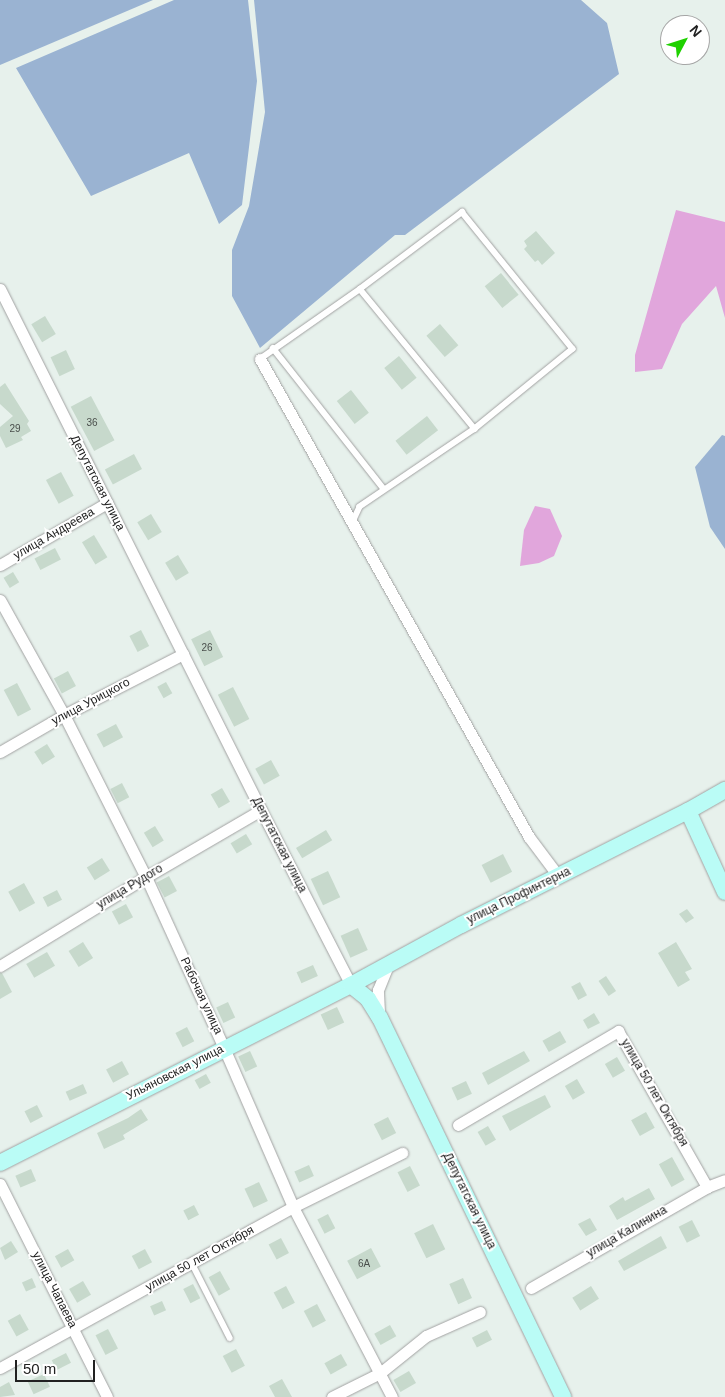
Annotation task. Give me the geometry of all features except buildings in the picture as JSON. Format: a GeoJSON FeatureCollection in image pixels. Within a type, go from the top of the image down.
{"type":"FeatureCollection","features":[{"type":"Feature","properties":{"kind":"main road"},"geometry":{"type":"LineString","coordinates":[[725,790],[688,811],[725,892]]}},
{"type":"Feature","properties":{"kind":"main road","name":"улица Профинтерна"},"geometry":{"type":"LineString","coordinates":[[352,984],[389,962],[688,811]]}},
{"type":"Feature","properties":{"kind":"main road","name":"Депутатская улица"},"geometry":{"type":"LineString","coordinates":[[352,984],[368,999],[380,1018],[564,1397]]}},
{"type":"Feature","properties":{"kind":"main road","name":"Ульяновская улица"},"geometry":{"type":"LineString","coordinates":[[0,1163],[352,984]]}},
{"type":"Feature","properties":{"kind":"street","name":"Депутатская улица"},"geometry":{"type":"LineString","coordinates":[[0,289],[261,810],[352,984]]}},
{"type":"Feature","properties":{"kind":"street"},"geometry":{"type":"LineString","coordinates":[[260,358],[529,836],[558,877]]}},
{"type":"Feature","properties":{"kind":"street","name":"улица Андреева"},"geometry":{"type":"LineString","coordinates":[[0,565],[107,503]]}},
{"type":"Feature","properties":{"kind":"street","name":"Рабочая улица"},"geometry":{"type":"LineString","coordinates":[[0,600],[64,715],[146,877],[224,1048],[293,1207],[392,1397]]}},
{"type":"Feature","properties":{"kind":"street","name":"улица Урицкого"},"geometry":{"type":"LineString","coordinates":[[0,752],[64,715],[183,654]]}},
{"type":"Feature","properties":{"kind":"street","name":"улица Рудого"},"geometry":{"type":"LineString","coordinates":[[0,966],[261,810]]}},
{"type":"Feature","properties":{"kind":"street"},"geometry":{"type":"LineString","coordinates":[[380,1018],[377,1002],[378,990],[389,962]]}},
{"type":"Feature","properties":{"kind":"street","name":"улица 50 лет Октября"},"geometry":{"type":"LineString","coordinates":[[458,1125],[618,1031],[707,1187]]}},
{"type":"Feature","properties":{"kind":"street","name":"улица 50 лет Октября"},"geometry":{"type":"LineString","coordinates":[[0,1368],[293,1207],[402,1153]]}},
{"type":"Feature","properties":{"kind":"street","name":"улица Калинина"},"geometry":{"type":"LineString","coordinates":[[531,1288],[707,1187],[725,1180]]}},
{"type":"Feature","properties":{"kind":"street","name":"улица Чапаева"},"geometry":{"type":"LineString","coordinates":[[0,1184],[107,1397]]}},
{"type":"Feature","properties":{"kind":"street"},"geometry":{"type":"LineString","coordinates":[[332,1397],[380,1373],[426,1336],[480,1312]]}},
{"type":"Feature","properties":{"kind":"lane"},"geometry":{"type":"LineString","coordinates":[[260,358],[360,289],[462,212],[572,349],[475,428],[384,489],[360,508],[352,524]]}},
{"type":"Feature","properties":{"kind":"lane"},"geometry":{"type":"LineString","coordinates":[[360,289],[475,428]]}},
{"type":"Feature","properties":{"kind":"lane"},"geometry":{"type":"LineString","coordinates":[[273,348],[384,489]]}},
{"type":"Feature","properties":{"kind":"lane"},"geometry":{"type":"LineString","coordinates":[[192,1263],[230,1338]]}},
{"type":"Feature","properties":{"kind":"shaded area"},"geometry":{"type":"Polygon","coordinates":[[[0,0],[153,0],[0,65],[0,0]]]}},
{"type":"Feature","properties":{"kind":"shaded area"},"geometry":{"type":"Polygon","coordinates":[[[174,0],[248,0],[257,81],[242,205],[219,224],[189,153],[91,196],[16,68],[174,0]]]}},
{"type":"Feature","properties":{"kind":"shaded area"},"geometry":{"type":"Polygon","coordinates":[[[254,0],[581,0],[607,23],[619,74],[405,235],[395,235],[260,348],[232,296],[232,250],[249,206],[265,112],[254,0]]]}},
{"type":"Feature","properties":{"kind":"shaded area"},"geometry":{"type":"Polygon","coordinates":[[[676,210],[725,222],[725,318],[716,286],[682,324],[662,369],[635,372],[635,355],[676,210]]]}},
{"type":"Feature","properties":{"kind":"shaded area"},"geometry":{"type":"Polygon","coordinates":[[[722,435],[725,436],[725,549],[710,527],[695,467],[722,435]]]}},
{"type":"Feature","properties":{"kind":"shaded area"},"geometry":{"type":"Polygon","coordinates":[[[535,506],[550,509],[562,536],[554,556],[539,563],[520,566],[524,530],[535,506]]]}}]}
